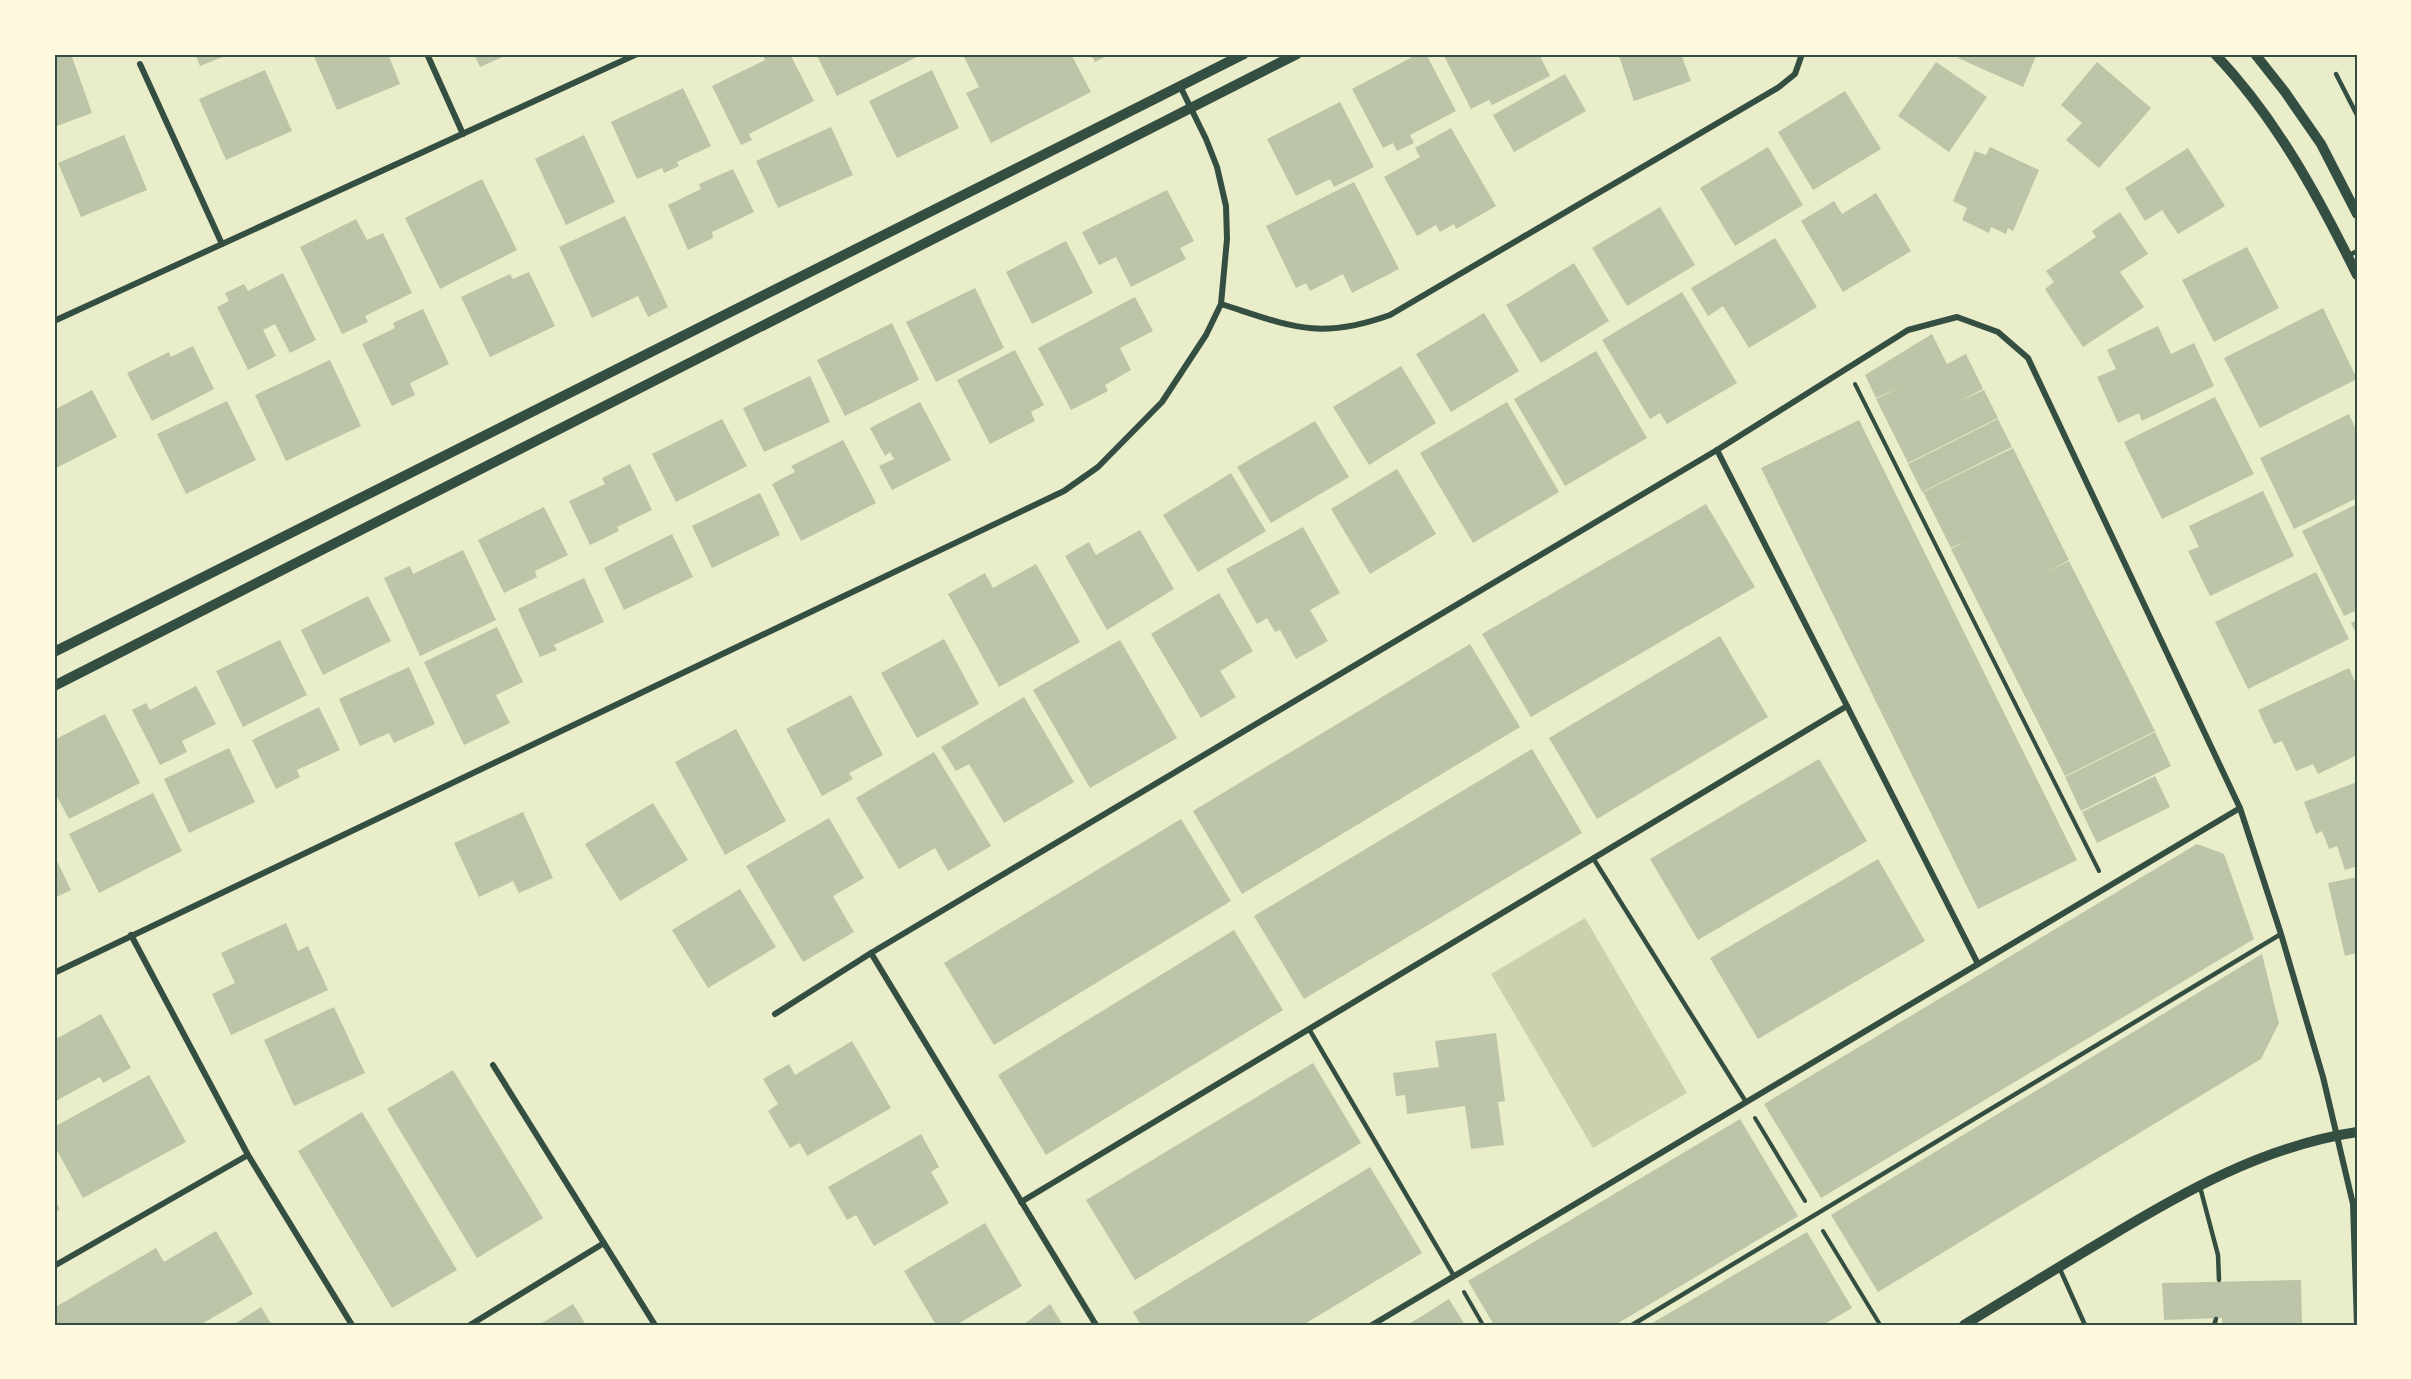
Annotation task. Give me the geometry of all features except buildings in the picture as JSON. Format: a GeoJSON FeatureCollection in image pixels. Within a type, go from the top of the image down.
{"type":"FeatureCollection","features":[{"type":"Feature","properties":{"kind":"street"},"geometry":{"type":"LineString","coordinates":[[427,54],[463,134]]}},
{"type":"Feature","properties":{"kind":"street"},"geometry":{"type":"LineString","coordinates":[[54,321],[637,54]]}},
{"type":"Feature","properties":{"kind":"street"},"geometry":{"type":"LineString","coordinates":[[54,652],[1244,54]]}},
{"type":"Feature","properties":{"kind":"street"},"geometry":{"type":"LineString","coordinates":[[54,686],[1298,54]]}},
{"type":"Feature","properties":{"kind":"street"},"geometry":{"type":"LineString","coordinates":[[1221,304],[1287,325],[1312,330],[1350,327],[1390,315],[1779,87],[1795,74],[1802,54]]}},
{"type":"Feature","properties":{"kind":"street"},"geometry":{"type":"LineString","coordinates":[[2215,54],[2246,86],[2285,143],[2352,254],[2357,275]]}},
{"type":"Feature","properties":{"kind":"street"},"geometry":{"type":"LineString","coordinates":[[2255,54],[2321,144],[2357,214]]}},
{"type":"Feature","properties":{"kind":"street"},"geometry":{"type":"LineString","coordinates":[[140,64],[222,244]]}},
{"type":"Feature","properties":{"kind":"street"},"geometry":{"type":"LineString","coordinates":[[54,973],[1064,491],[1098,467],[1162,402],[1206,335],[1221,304],[1227,239],[1226,206],[1217,167],[1180,86]]}},
{"type":"Feature","properties":{"kind":"street"},"geometry":{"type":"LineString","coordinates":[[775,1014],[871,953],[1717,450],[1908,330],[1957,317],[1998,332],[2028,358],[2240,808],[2281,934],[2323,1077],[2355,1205],[2356,1325]]}},
{"type":"Feature","properties":{"kind":"street"},"geometry":{"type":"LineString","coordinates":[[1717,450],[1978,964]]}},
{"type":"Feature","properties":{"kind":"street"},"geometry":{"type":"LineString","coordinates":[[1021,1202],[1847,706]]}},
{"type":"Feature","properties":{"kind":"street"},"geometry":{"type":"LineString","coordinates":[[1372,1325],[2240,808]]}},
{"type":"Feature","properties":{"kind":"street"},"geometry":{"type":"LineString","coordinates":[[130,935],[248,1155],[352,1325]]}},
{"type":"Feature","properties":{"kind":"street"},"geometry":{"type":"LineString","coordinates":[[871,953],[1096,1325]]}},
{"type":"Feature","properties":{"kind":"street"},"geometry":{"type":"LineString","coordinates":[[493,1065],[655,1325]]}},
{"type":"Feature","properties":{"kind":"street"},"geometry":{"type":"LineString","coordinates":[[1964,1325],[2199,1184],[2289,1148],[2336,1135],[2357,1132]]}},
{"type":"Feature","properties":{"kind":"street"},"geometry":{"type":"LineString","coordinates":[[54,1266],[248,1155]]}},
{"type":"Feature","properties":{"kind":"street"},"geometry":{"type":"LineString","coordinates":[[470,1325],[604,1243]]}},
{"type":"Feature","properties":{"kind":"lane"},"geometry":{"type":"LineString","coordinates":[[2336,74],[2357,115]]}},
{"type":"Feature","properties":{"kind":"lane"},"geometry":{"type":"LineString","coordinates":[[1593,858],[1746,1102]]}},
{"type":"Feature","properties":{"kind":"lane"},"geometry":{"type":"LineString","coordinates":[[1632,1325],[2281,934]]}},
{"type":"Feature","properties":{"kind":"lane"},"geometry":{"type":"LineString","coordinates":[[1309,1029],[1454,1276]]}},
{"type":"Feature","properties":{"kind":"lane"},"geometry":{"type":"LineString","coordinates":[[2199,1184],[2218,1255],[2219,1280]]}},
{"type":"Feature","properties":{"kind":"lane"},"geometry":{"type":"LineString","coordinates":[[2059,1267],[2085,1325]]}},
{"type":"Feature","properties":{"kind":"path"},"geometry":{"type":"LineString","coordinates":[[1847,369],[2107,887]]}},
{"type":"Feature","properties":{"kind":"path"},"geometry":{"type":"LineString","coordinates":[[1454,1276],[1484,1325]]}},
{"type":"Feature","properties":{"kind":"green space"},"geometry":{"type":"Polygon","coordinates":[[[1585,918],[1687,1093],[1593,1148],[1491,974],[1585,918]]]}}]}
